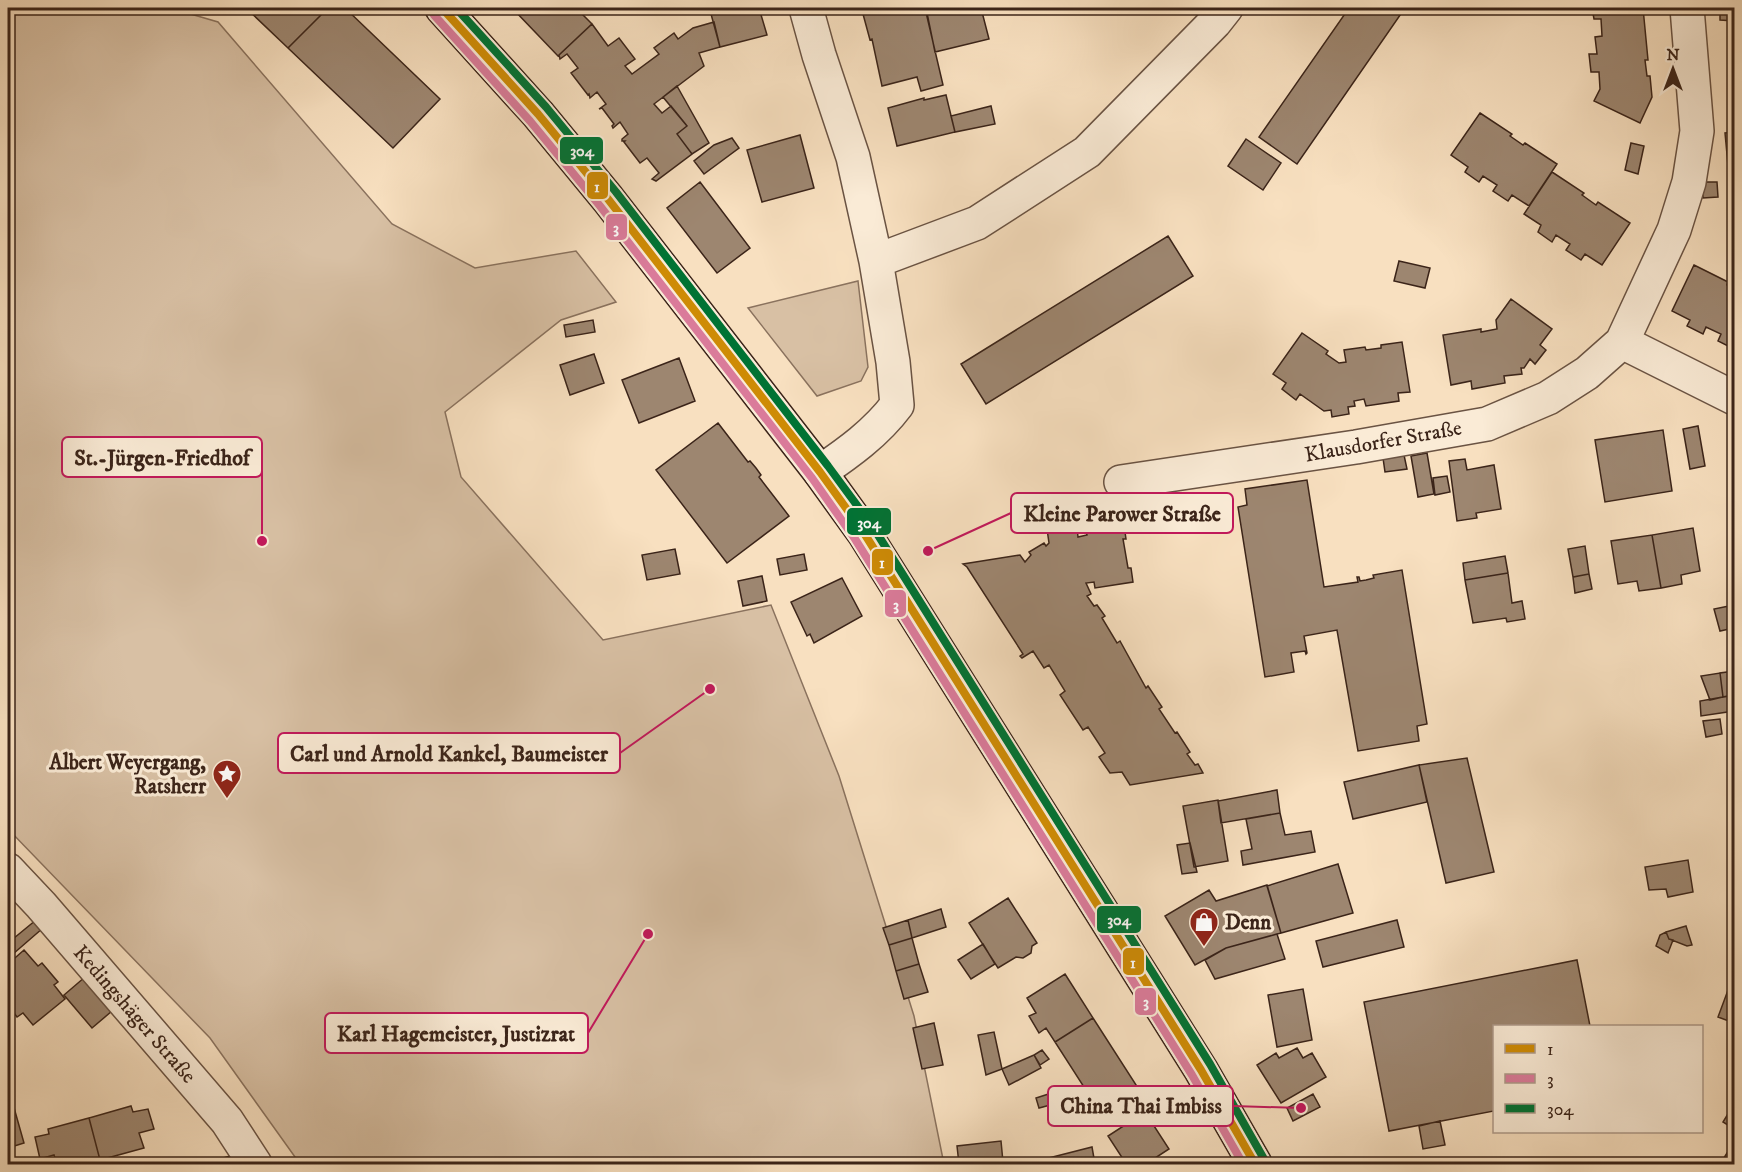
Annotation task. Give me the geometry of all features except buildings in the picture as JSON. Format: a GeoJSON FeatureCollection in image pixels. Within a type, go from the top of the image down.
{"type":"FeatureCollection","features":[{"type":"Feature","properties":{"kind":"street"},"geometry":{"type":"LineString","coordinates":[[442,8],[538,114],[608,199],[820,472],[864,533],[1201,1070],[1255,1164]]}},
{"type":"Feature","properties":{"kind":"street"},"geometry":{"type":"LineString","coordinates":[[806,8],[853,157],[876,261],[893,362],[897,405],[885,421],[820,472]]}},
{"type":"Feature","properties":{"kind":"street"},"geometry":{"type":"LineString","coordinates":[[876,261],[977,223],[1087,153],[1226,8]]}},
{"type":"Feature","properties":{"kind":"street"},"geometry":{"type":"LineString","coordinates":[[1686,8],[1697,131],[1694,157],[1674,230],[1622,342],[1734,398]]}},
{"type":"Feature","properties":{"kind":"street","name":"Klausdorfer Straße"},"geometry":{"type":"LineString","coordinates":[[1121,482],[1356,447],[1487,424],[1548,398],[1587,373],[1622,342]]}},
{"type":"Feature","properties":{"kind":"street","name":"Kedingshäger Straße"},"geometry":{"type":"LineString","coordinates":[[8,870],[49,914],[227,1121],[255,1164]]}},
{"type":"Feature","properties":{"kind":"shaded area"},"geometry":{"type":"Polygon","coordinates":[[[29,8],[170,8],[218,22],[392,224],[475,268],[576,251],[616,302],[561,320],[445,412],[461,477],[603,640],[771,605],[839,776],[914,1016],[944,1164],[300,1164],[210,1038],[8,829],[8,18],[29,8]]]}},
{"type":"Feature","properties":{"kind":"shaded area"},"geometry":{"type":"Polygon","coordinates":[[[858,281],[868,367],[861,381],[817,396],[748,308],[858,281]]]}},
{"type":"Feature","properties":{"kind":"transit line","name":"1"},"geometry":{"type":"LineString","coordinates":[[442,8],[538,114],[608,199],[820,472],[864,533],[1201,1070],[1255,1164]]}},
{"type":"Feature","properties":{"kind":"transit line","name":"304"},"geometry":{"type":"LineString","coordinates":[[456,8],[546,107],[616,192],[873,527],[1210,1064],[1264,1159]]}},
{"type":"Feature","properties":{"kind":"transit line","name":"3"},"geometry":{"type":"LineString","coordinates":[[434,15],[530,121],[600,206],[812,478],[855,539],[1192,1075],[1243,1164]]}},
{"type":"Feature","properties":{"kind":"place","name":"St.-Jürgen-Friedhof"},"geometry":{"type":"Point","coordinates":[262,541]}},
{"type":"Feature","properties":{"kind":"place","name":"Kleine Parower Straße"},"geometry":{"type":"Point","coordinates":[928,551]}},
{"type":"Feature","properties":{"kind":"place","name":"Carl und Arnold Kankel, Baumeister"},"geometry":{"type":"Point","coordinates":[710,689]}},
{"type":"Feature","properties":{"kind":"place","name":"Albert Weyergang, Ratsherr"},"geometry":{"type":"Point","coordinates":[227,800]}},
{"type":"Feature","properties":{"kind":"place","name":"Karl Hagemeister, Justizrat"},"geometry":{"type":"Point","coordinates":[648,934]}},
{"type":"Feature","properties":{"kind":"place","name":"Denn"},"geometry":{"type":"Point","coordinates":[1204,948]}},
{"type":"Feature","properties":{"kind":"place","name":"China Thai Imbiss"},"geometry":{"type":"Point","coordinates":[1301,1108]}}]}
